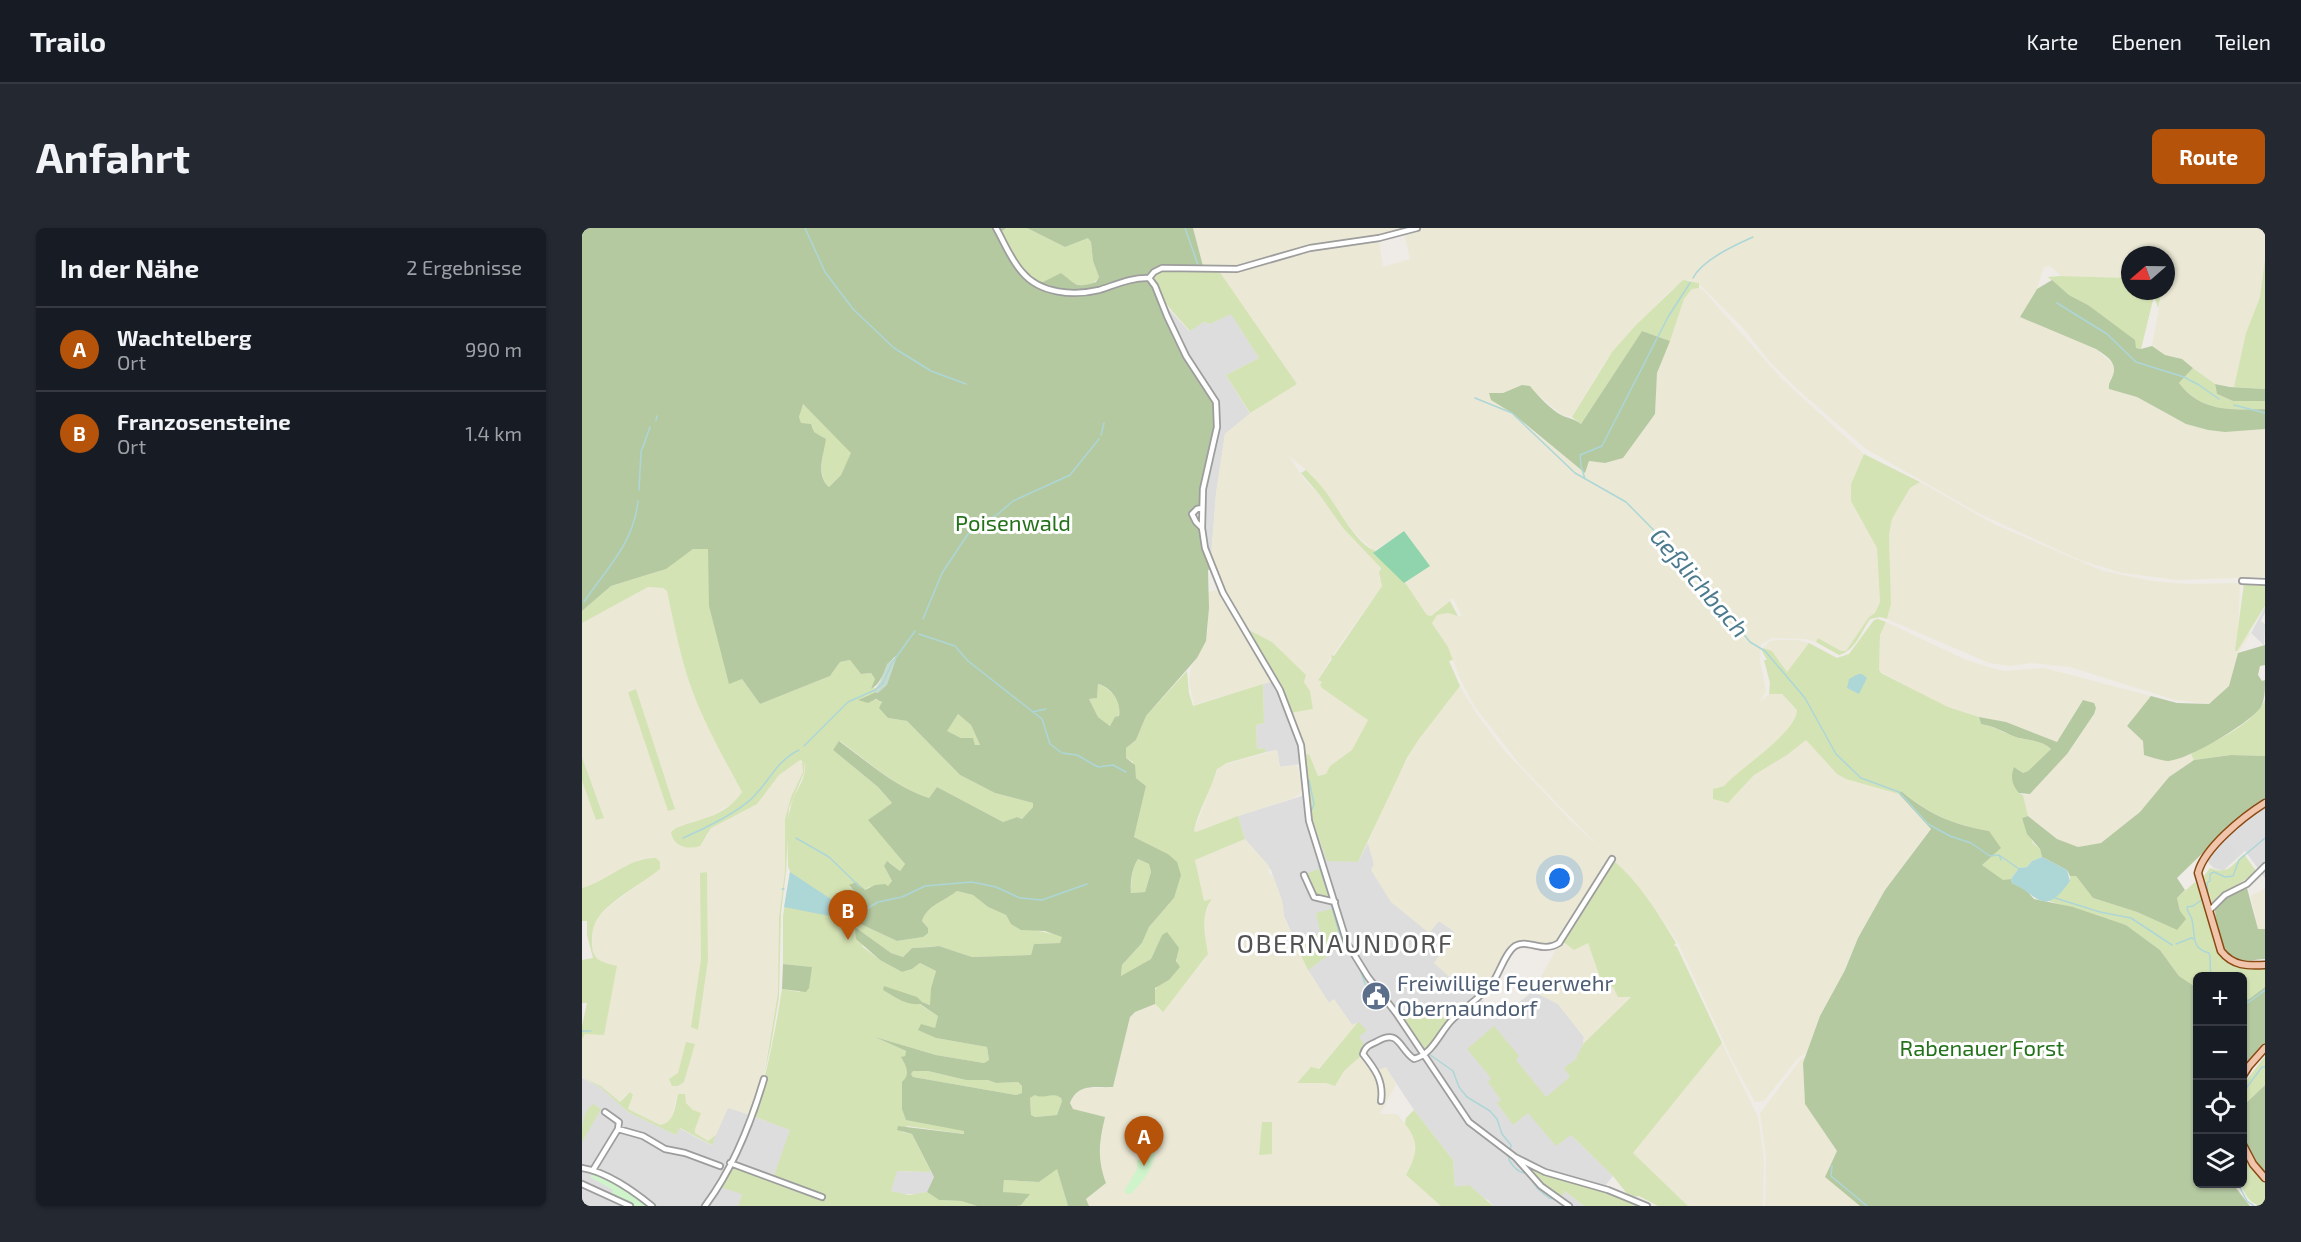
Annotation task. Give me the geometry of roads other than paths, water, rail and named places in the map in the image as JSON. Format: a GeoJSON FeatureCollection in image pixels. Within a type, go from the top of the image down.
{"type":"FeatureCollection","features":[{"type":"Feature","properties":{"kind":"main road"},"geometry":{"type":"LineString","coordinates":[[2265,803],[2222,839],[2207,855],[2201,865],[2199,878],[2211,910],[2218,945],[2225,957],[2240,965],[2265,965]]}},
{"type":"Feature","properties":{"kind":"main road"},"geometry":{"type":"LineString","coordinates":[[2247,1069],[2265,1048]]}},
{"type":"Feature","properties":{"kind":"main road"},"geometry":{"type":"LineString","coordinates":[[2247,1153],[2265,1178]]}},
{"type":"Feature","properties":{"kind":"street"},"geometry":{"type":"LineString","coordinates":[[996,228],[1024,275],[1052,291],[1065,293],[1088,292],[1149,278],[1162,268],[1237,269],[1310,248],[1379,238],[1417,228]]}},
{"type":"Feature","properties":{"kind":"street"},"geometry":{"type":"LineString","coordinates":[[1149,278],[1186,356],[1216,405],[1217,427],[1203,489],[1202,528],[1205,548],[1223,593],[1274,678],[1301,745],[1309,821],[1347,943],[1356,959],[1425,1052],[1469,1122],[1515,1157],[1541,1186],[1569,1206]]}},
{"type":"Feature","properties":{"kind":"street"},"geometry":{"type":"LineString","coordinates":[[1202,508],[1192,514],[1202,528]]}},
{"type":"Feature","properties":{"kind":"street"},"geometry":{"type":"LineString","coordinates":[[2242,581],[2265,582]]}},
{"type":"Feature","properties":{"kind":"street"},"geometry":{"type":"LineString","coordinates":[[1381,1101],[1383,1088],[1375,1069],[1363,1054],[1366,1047],[1389,1037],[1395,1038],[1411,1057],[1418,1058],[1435,1043],[1448,1024],[1491,985],[1513,948],[1524,944],[1548,948],[1559,943],[1612,859]]}},
{"type":"Feature","properties":{"kind":"street"},"geometry":{"type":"LineString","coordinates":[[2211,910],[2225,895],[2247,884],[2265,866]]}},
{"type":"Feature","properties":{"kind":"street"},"geometry":{"type":"LineString","coordinates":[[1304,875],[1314,897],[1335,902]]}},
{"type":"Feature","properties":{"kind":"street"},"geometry":{"type":"LineString","coordinates":[[705,1206],[716,1191],[743,1141],[764,1079]]}},
{"type":"Feature","properties":{"kind":"street"},"geometry":{"type":"LineString","coordinates":[[593,1170],[618,1129],[619,1122],[605,1112]]}},
{"type":"Feature","properties":{"kind":"street"},"geometry":{"type":"LineString","coordinates":[[618,1129],[643,1136],[665,1149],[685,1153],[720,1166]]}},
{"type":"Feature","properties":{"kind":"street"},"geometry":{"type":"LineString","coordinates":[[1515,1157],[1551,1174],[1608,1190],[1647,1206]]}},
{"type":"Feature","properties":{"kind":"street"},"geometry":{"type":"LineString","coordinates":[[730,1162],[822,1197]]}},
{"type":"Feature","properties":{"kind":"street"},"geometry":{"type":"LineString","coordinates":[[582,1168],[593,1170],[631,1190],[652,1206]]}},
{"type":"Feature","properties":{"kind":"street"},"geometry":{"type":"LineString","coordinates":[[582,1184],[630,1206]]}},
{"type":"Feature","properties":{"kind":"water"},"geometry":{"type":"Polygon","coordinates":[[[1858,674],[1867,678],[1859,694],[1847,688],[1849,679],[1858,674]]]}},
{"type":"Feature","properties":{"kind":"water"},"geometry":{"type":"Polygon","coordinates":[[[2042,857],[2067,870],[2070,881],[2053,899],[2047,901],[2035,898],[2012,883],[2011,879],[2019,868],[2027,867],[2032,861],[2042,857]]]}},
{"type":"Feature","properties":{"kind":"water"},"geometry":{"type":"Polygon","coordinates":[[[790,872],[846,909],[840,918],[784,907],[790,872]]]}},
{"type":"Feature","properties":{"kind":"waterway"},"geometry":{"type":"LineString","coordinates":[[805,228],[825,272],[853,309],[894,348],[931,371],[966,384]]}},
{"type":"Feature","properties":{"kind":"waterway"},"geometry":{"type":"LineString","coordinates":[[1185,228],[1198,265]]}},
{"type":"Feature","properties":{"kind":"waterway"},"geometry":{"type":"LineString","coordinates":[[1693,278],[1697,271],[1711,259],[1753,237]]}},
{"type":"Feature","properties":{"kind":"waterway"},"geometry":{"type":"LineString","coordinates":[[1585,479],[1580,455],[1602,446],[1668,317],[1690,283]]}},
{"type":"Feature","properties":{"kind":"waterway"},"geometry":{"type":"LineString","coordinates":[[2057,303],[2107,334],[2136,362],[2184,377],[2219,399]]}},
{"type":"Feature","properties":{"kind":"waterway","name":"Geßlichbach"},"geometry":{"type":"LineString","coordinates":[[1475,398],[1512,413],[1575,473],[1626,502],[1702,579],[1715,610],[1729,616],[1750,642],[1765,651],[1805,698],[1836,754],[1861,778],[1899,792],[1928,824],[1950,836],[1971,843],[1990,856],[1999,855],[2001,860]]}},
{"type":"Feature","properties":{"kind":"waterway"},"geometry":{"type":"LineString","coordinates":[[2234,405],[2265,413]]}},
{"type":"Feature","properties":{"kind":"waterway"},"geometry":{"type":"LineString","coordinates":[[656,420],[657,416]]}},
{"type":"Feature","properties":{"kind":"waterway"},"geometry":{"type":"LineString","coordinates":[[1101,435],[1104,423]]}},
{"type":"Feature","properties":{"kind":"waterway"},"geometry":{"type":"LineString","coordinates":[[639,490],[641,452],[650,427]]}},
{"type":"Feature","properties":{"kind":"waterway"},"geometry":{"type":"LineString","coordinates":[[923,619],[942,573],[968,534],[1013,501],[1070,475],[1099,439]]}},
{"type":"Feature","properties":{"kind":"waterway"},"geometry":{"type":"LineString","coordinates":[[584,602],[625,543],[631,530],[638,501]]}},
{"type":"Feature","properties":{"kind":"waterway"},"geometry":{"type":"LineString","coordinates":[[804,746],[848,702],[875,690],[883,683],[892,663],[915,631]]}},
{"type":"Feature","properties":{"kind":"waterway"},"geometry":{"type":"LineString","coordinates":[[919,634],[955,646],[968,661],[1042,719],[1050,744],[1062,753],[1077,755],[1098,767],[1113,765],[1126,772]]}},
{"type":"Feature","properties":{"kind":"waterway"},"geometry":{"type":"LineString","coordinates":[[1032,712],[1046,709]]}},
{"type":"Feature","properties":{"kind":"waterway"},"geometry":{"type":"LineString","coordinates":[[683,838],[711,825],[750,800],[780,764],[799,750]]}},
{"type":"Feature","properties":{"kind":"waterway"},"geometry":{"type":"LineString","coordinates":[[1309,780],[1314,804],[1310,814]]}},
{"type":"Feature","properties":{"kind":"waterway"},"geometry":{"type":"LineString","coordinates":[[796,838],[829,857],[860,887]]}},
{"type":"Feature","properties":{"kind":"waterway"},"geometry":{"type":"LineString","coordinates":[[2208,896],[2207,883],[2210,881],[2210,874],[2214,872],[2225,877],[2233,876],[2239,860],[2265,838]]}},
{"type":"Feature","properties":{"kind":"waterway","name":"Geßlichbach"},"geometry":{"type":"LineString","coordinates":[[1999,855],[2019,869]]}},
{"type":"Feature","properties":{"kind":"waterway"},"geometry":{"type":"LineString","coordinates":[[1319,866],[1330,899]]}},
{"type":"Feature","properties":{"kind":"waterway"},"geometry":{"type":"LineString","coordinates":[[843,914],[858,914],[878,902],[902,897],[925,886],[972,882],[996,887],[1020,898],[1042,900],[1087,884]]}},
{"type":"Feature","properties":{"kind":"waterway","name":"Geßlichbach"},"geometry":{"type":"LineString","coordinates":[[2052,897],[2100,912],[2131,918],[2172,945]]}},
{"type":"Feature","properties":{"kind":"waterway"},"geometry":{"type":"LineString","coordinates":[[2203,899],[2187,909],[2196,945],[2209,953],[2211,972]]}},
{"type":"Feature","properties":{"kind":"waterway"},"geometry":{"type":"LineString","coordinates":[[1331,904],[1340,936],[1359,967],[1366,986],[1374,988]]}},
{"type":"Feature","properties":{"kind":"waterway"},"geometry":{"type":"LineString","coordinates":[[2176,944],[2194,939]]}},
{"type":"Feature","properties":{"kind":"waterway"},"geometry":{"type":"LineString","coordinates":[[2247,1002],[2265,990]]}},
{"type":"Feature","properties":{"kind":"waterway"},"geometry":{"type":"LineString","coordinates":[[582,1031],[591,1031]]}},
{"type":"Feature","properties":{"kind":"waterway"},"geometry":{"type":"LineString","coordinates":[[1429,1054],[1453,1071],[1459,1087],[1467,1097],[1490,1111],[1497,1119],[1502,1134],[1511,1145],[1510,1151]]}},
{"type":"Feature","properties":{"kind":"waterway"},"geometry":{"type":"LineString","coordinates":[[2247,1087],[2262,1067],[2265,1067]]}},
{"type":"Feature","properties":{"kind":"waterway"},"geometry":{"type":"LineString","coordinates":[[1509,1156],[1513,1166],[1524,1173]]}},
{"type":"Feature","properties":{"kind":"waterway"},"geometry":{"type":"LineString","coordinates":[[1832,1166],[1831,1176],[1867,1206]]}},
{"type":"Feature","properties":{"kind":"waterway"},"geometry":{"type":"LineString","coordinates":[[1527,1174],[1538,1189]]}},
{"type":"Feature","properties":{"kind":"waterway"},"geometry":{"type":"LineString","coordinates":[[2240,1188],[2247,1201],[2254,1206]]}},
{"type":"Feature","properties":{"kind":"waterway"},"geometry":{"type":"LineString","coordinates":[[1539,1190],[1549,1198],[1556,1199]]}},
{"type":"Feature","properties":{"kind":"waterway"},"geometry":{"type":"LineString","coordinates":[[1564,1200],[1572,1206]]}},
{"type":"Feature","properties":{"kind":"place","name":"Franzosensteine"},"geometry":{"type":"Point","coordinates":[848,940]}},
{"type":"Feature","properties":{"kind":"place","name":"Freiwillige Feuerwehr Obernaundorf"},"geometry":{"type":"Point","coordinates":[1376,996]}},
{"type":"Feature","properties":{"kind":"place","name":"Wachtelberg"},"geometry":{"type":"Point","coordinates":[1144,1166]}},
{"type":"Feature","properties":{"kind":"district","name":"OBERNAUNDORF"},"geometry":{"type":"Point","coordinates":[1345,944]}},
{"type":"Feature","properties":{"kind":"park label","name":"Poisenwald"},"geometry":{"type":"Point","coordinates":[1013,523]}},
{"type":"Feature","properties":{"kind":"park label","name":"Rabenauer Forst"},"geometry":{"type":"Point","coordinates":[1982,1048]}}]}
